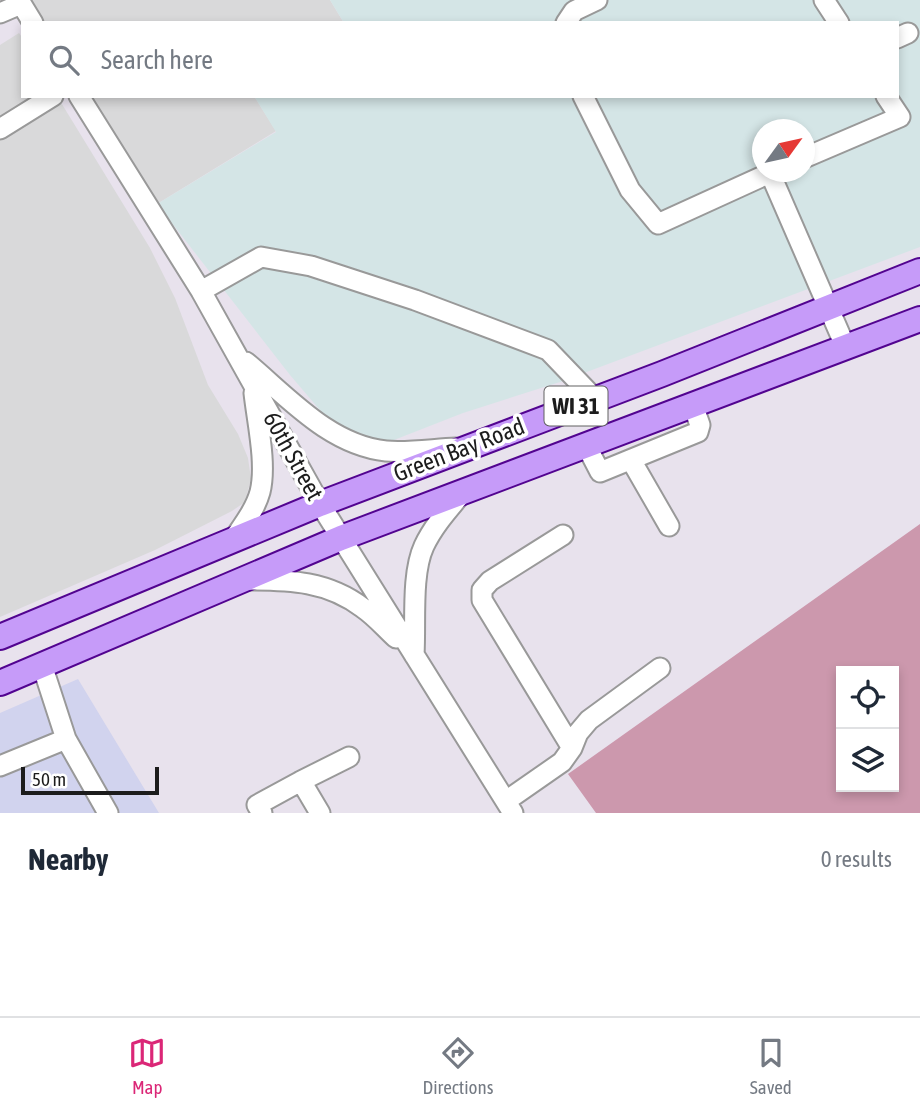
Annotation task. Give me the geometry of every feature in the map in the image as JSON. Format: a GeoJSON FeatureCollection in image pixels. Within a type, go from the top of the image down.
{"type":"FeatureCollection","features":[{"type":"Feature","properties":{"kind":"main road","name":"Green Bay Road"},"geometry":{"type":"LineString","coordinates":[[0,637],[320,504],[920,271]]}},
{"type":"Feature","properties":{"kind":"main road","name":"Green Bay Road"},"geometry":{"type":"LineString","coordinates":[[0,683],[341,538],[920,319]]}},
{"type":"Feature","properties":{"kind":"street"},"geometry":{"type":"LineString","coordinates":[[567,21],[574,11],[597,0]]}},
{"type":"Feature","properties":{"kind":"street"},"geometry":{"type":"LineString","coordinates":[[824,0],[838,21]]}},
{"type":"Feature","properties":{"kind":"street"},"geometry":{"type":"LineString","coordinates":[[0,13],[20,2],[32,21]]}},
{"type":"Feature","properties":{"kind":"street"},"geometry":{"type":"LineString","coordinates":[[0,128],[50,98]]}},
{"type":"Feature","properties":{"kind":"street","name":"60th Street"},"geometry":{"type":"LineString","coordinates":[[80,98],[201,291],[320,504],[509,807]]}},
{"type":"Feature","properties":{"kind":"street"},"geometry":{"type":"LineString","coordinates":[[584,98],[630,190],[658,224],[752,181]]}},
{"type":"Feature","properties":{"kind":"street"},"geometry":{"type":"LineString","coordinates":[[815,153],[900,117],[887,98]]}},
{"type":"Feature","properties":{"kind":"street"},"geometry":{"type":"LineString","coordinates":[[776,182],[846,348]]}},
{"type":"Feature","properties":{"kind":"street"},"geometry":{"type":"LineString","coordinates":[[201,291],[261,257],[311,266],[415,300],[548,350],[595,398]]}},
{"type":"Feature","properties":{"kind":"street"},"geometry":{"type":"LineString","coordinates":[[236,354],[313,419],[340,437],[363,447],[387,451],[464,448]]}},
{"type":"Feature","properties":{"kind":"street"},"geometry":{"type":"LineString","coordinates":[[233,540],[250,515],[260,492],[262,471],[253,385]]}},
{"type":"Feature","properties":{"kind":"street"},"geometry":{"type":"LineString","coordinates":[[586,445],[600,472],[698,432],[700,425],[693,405]]}},
{"type":"Feature","properties":{"kind":"street"},"geometry":{"type":"LineString","coordinates":[[631,460],[669,526]]}},
{"type":"Feature","properties":{"kind":"street"},"geometry":{"type":"LineString","coordinates":[[414,655],[418,568],[424,547],[437,524],[463,492]]}},
{"type":"Feature","properties":{"kind":"street"},"geometry":{"type":"LineString","coordinates":[[563,535],[490,580],[482,590],[482,600],[572,748]]}},
{"type":"Feature","properties":{"kind":"street"},"geometry":{"type":"LineString","coordinates":[[243,580],[294,580],[329,589],[363,607],[414,655]]}},
{"type":"Feature","properties":{"kind":"street"},"geometry":{"type":"LineString","coordinates":[[42,665],[66,739],[108,813]]}},
{"type":"Feature","properties":{"kind":"street"},"geometry":{"type":"LineString","coordinates":[[509,807],[562,762],[578,733],[589,720],[660,668]]}},
{"type":"Feature","properties":{"kind":"street"},"geometry":{"type":"LineString","coordinates":[[0,766],[66,739]]}},
{"type":"Feature","properties":{"kind":"street"},"geometry":{"type":"LineString","coordinates":[[262,813],[257,805],[349,757]]}},
{"type":"Feature","properties":{"kind":"street"},"geometry":{"type":"LineString","coordinates":[[301,781],[320,813]]}},
{"type":"Feature","properties":{"kind":"shaded area"},"geometry":{"type":"Polygon","coordinates":[[[29,0],[330,0],[343,21],[42,21],[29,0]]]}},
{"type":"Feature","properties":{"kind":"shaded area"},"geometry":{"type":"Polygon","coordinates":[[[330,0],[920,0],[920,247],[560,382],[463,413],[394,440],[375,442],[350,434],[325,416],[157,204],[276,132],[255,98],[899,98],[899,21],[343,21],[330,0]]]}},
{"type":"Feature","properties":{"kind":"shaded area"},"geometry":{"type":"Polygon","coordinates":[[[19,33],[21,98],[58,98],[150,248],[175,298],[208,385],[238,434],[248,458],[251,479],[245,502],[232,511],[155,550],[0,617],[0,45],[19,33]]]}},
{"type":"Feature","properties":{"kind":"shaded area"},"geometry":{"type":"Polygon","coordinates":[[[90,98],[255,98],[276,131],[157,204],[90,98]]]}},
{"type":"Feature","properties":{"kind":"shaded area"},"geometry":{"type":"Polygon","coordinates":[[[920,524],[920,813],[596,813],[568,774],[920,524]]]}},
{"type":"Feature","properties":{"kind":"shaded area"},"geometry":{"type":"Polygon","coordinates":[[[78,679],[159,813],[0,813],[0,713],[78,679]]]}}]}
